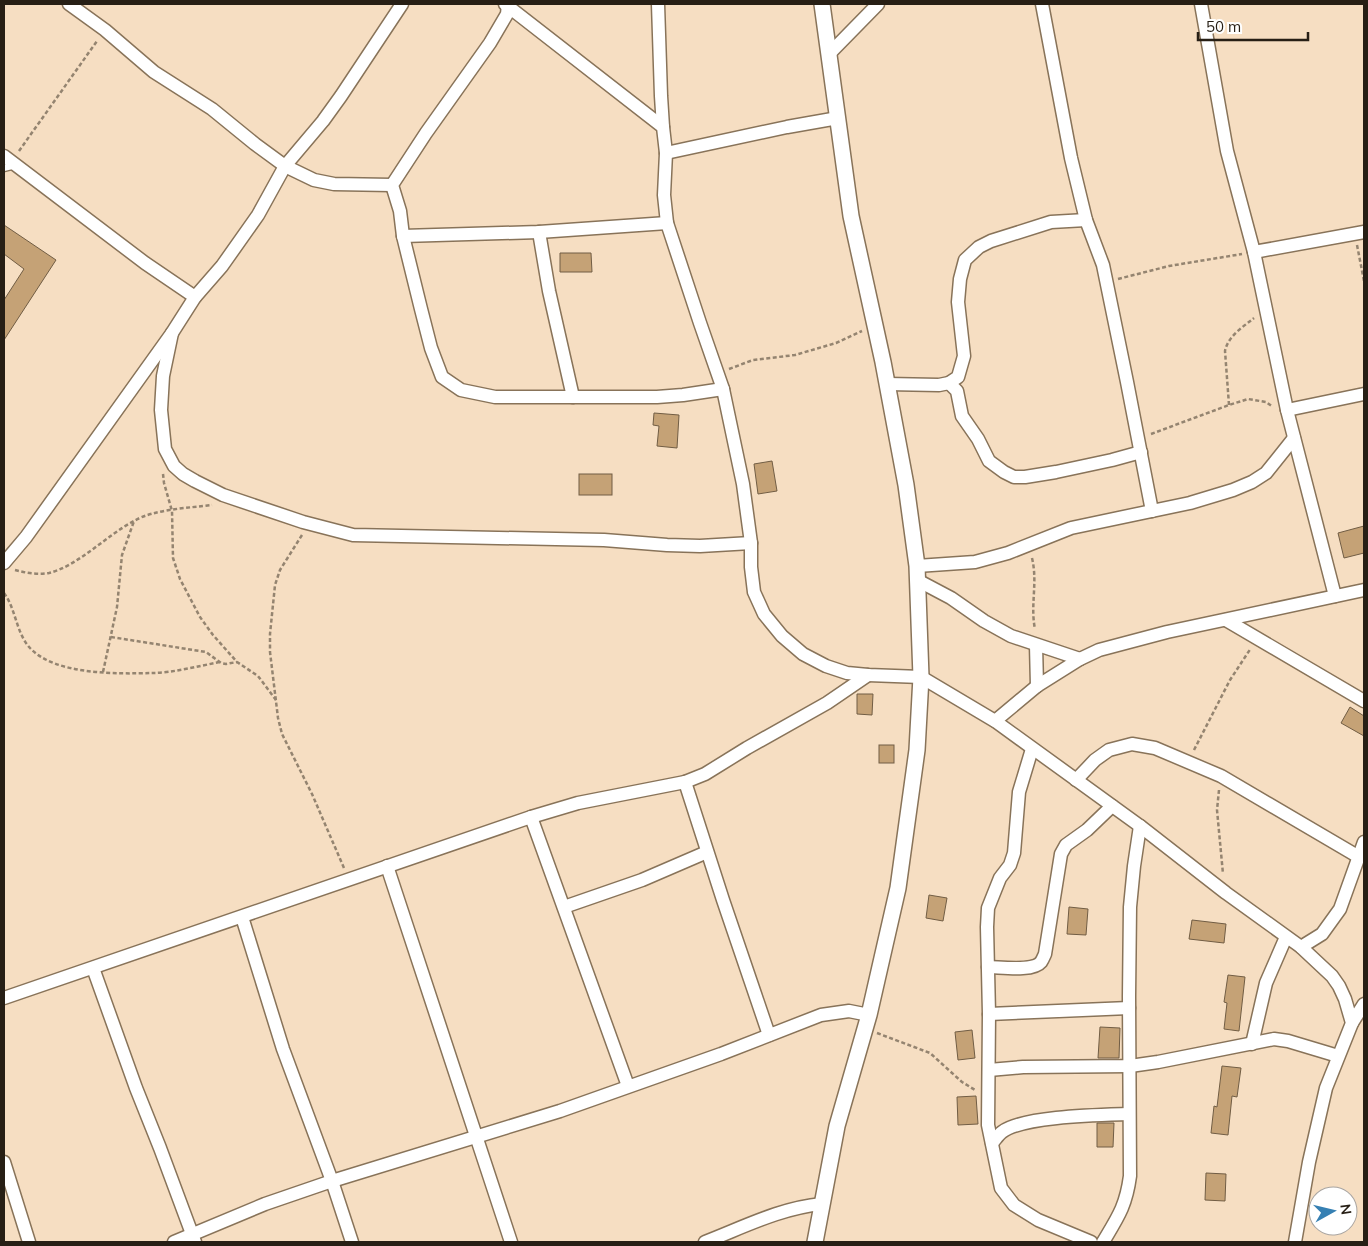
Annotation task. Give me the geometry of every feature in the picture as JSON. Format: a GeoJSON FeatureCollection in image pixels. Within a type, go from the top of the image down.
{"type":"FeatureCollection","features":[{"type":"Feature","properties":{"kind":"street"},"geometry":{"type":"LineString","coordinates":[[69,4],[105,30],[154,72],[212,108],[285,166],[314,180],[334,184],[392,185]]}},
{"type":"Feature","properties":{"kind":"street"},"geometry":{"type":"LineString","coordinates":[[7,566],[172,333],[195,297],[222,266],[258,215],[285,166],[323,121],[402,4]]}},
{"type":"Feature","properties":{"kind":"street"},"geometry":{"type":"LineString","coordinates":[[658,4],[663,127],[666,153],[664,195],[667,223],[724,389],[735,440],[752,542],[751,567],[754,592],[764,614],[782,636],[803,654],[826,666],[848,673],[921,677],[995,721],[1140,826],[1301,948],[1332,976],[1358,1021]]}},
{"type":"Feature","properties":{"kind":"street"},"geometry":{"type":"LineString","coordinates":[[815,1242],[837,1126],[867,1021],[898,888],[917,750],[921,677],[917,573],[906,485],[887,384],[851,216],[822,4]]}},
{"type":"Feature","properties":{"kind":"street"},"geometry":{"type":"LineString","coordinates":[[829,54],[878,4]]}},
{"type":"Feature","properties":{"kind":"street"},"geometry":{"type":"LineString","coordinates":[[1042,4],[1071,158],[1086,220],[1103,265],[1152,510]]}},
{"type":"Feature","properties":{"kind":"street"},"geometry":{"type":"LineString","coordinates":[[1201,4],[1228,151],[1254,252],[1294,438],[1335,596]]}},
{"type":"Feature","properties":{"kind":"street"},"geometry":{"type":"LineString","coordinates":[[392,185],[426,133],[490,43],[503,22],[507,5],[663,127]]}},
{"type":"Feature","properties":{"kind":"street"},"geometry":{"type":"LineString","coordinates":[[666,153],[838,118]]}},
{"type":"Feature","properties":{"kind":"street"},"geometry":{"type":"LineString","coordinates":[[9,162],[145,263],[195,297]]}},
{"type":"Feature","properties":{"kind":"street"},"geometry":{"type":"LineString","coordinates":[[392,185],[400,211],[403,236],[431,348],[442,377],[461,390],[495,397],[574,397],[683,395],[724,389]]}},
{"type":"Feature","properties":{"kind":"street"},"geometry":{"type":"LineString","coordinates":[[887,384],[949,383],[954,382],[958,377],[964,356],[958,302],[960,279],[965,260],[979,246],[1051,222],[1086,220]]}},
{"type":"Feature","properties":{"kind":"street"},"geometry":{"type":"LineString","coordinates":[[403,236],[539,232],[667,223]]}},
{"type":"Feature","properties":{"kind":"street"},"geometry":{"type":"LineString","coordinates":[[539,232],[549,292],[574,397]]}},
{"type":"Feature","properties":{"kind":"street"},"geometry":{"type":"LineString","coordinates":[[1254,252],[1360,233]]}},
{"type":"Feature","properties":{"kind":"street"},"geometry":{"type":"LineString","coordinates":[[172,333],[163,385],[161,410],[166,449],[174,466],[195,481],[223,495],[310,524],[353,535],[604,540],[691,546],[752,542]]}},
{"type":"Feature","properties":{"kind":"street"},"geometry":{"type":"LineString","coordinates":[[949,383],[957,391],[962,416],[978,439],[989,461],[1014,477],[1056,472],[1112,460],[1140,446]]}},
{"type":"Feature","properties":{"kind":"street"},"geometry":{"type":"LineString","coordinates":[[1288,413],[1364,394]]}},
{"type":"Feature","properties":{"kind":"street"},"geometry":{"type":"LineString","coordinates":[[917,573],[975,562],[1008,553],[1070,528],[1190,503],[1234,490],[1266,473],[1294,438]]}},
{"type":"Feature","properties":{"kind":"street"},"geometry":{"type":"LineString","coordinates":[[917,573],[1000,630],[1036,645],[1080,659]]}},
{"type":"Feature","properties":{"kind":"street"},"geometry":{"type":"LineString","coordinates":[[995,721],[1037,686],[1080,659],[1099,650],[1125,642],[1364,590]]}},
{"type":"Feature","properties":{"kind":"street"},"geometry":{"type":"LineString","coordinates":[[1226,620],[1364,701]]}},
{"type":"Feature","properties":{"kind":"street"},"geometry":{"type":"LineString","coordinates":[[1036,645],[1037,686]]}},
{"type":"Feature","properties":{"kind":"street"},"geometry":{"type":"LineString","coordinates":[[4,998],[531,817],[578,803],[685,782],[705,774],[827,703],[868,675]]}},
{"type":"Feature","properties":{"kind":"street"},"geometry":{"type":"LineString","coordinates":[[1076,780],[1094,760],[1109,750],[1132,744],[1155,748],[1221,776],[1359,857]]}},
{"type":"Feature","properties":{"kind":"street"},"geometry":{"type":"LineString","coordinates":[[1032,749],[1019,792],[1014,853],[1010,865],[1000,878],[988,908],[990,1014],[988,1125],[1001,1188],[1014,1205],[1038,1220],[1091,1242]]}},
{"type":"Feature","properties":{"kind":"street"},"geometry":{"type":"LineString","coordinates":[[685,782],[769,1034]]}},
{"type":"Feature","properties":{"kind":"street"},"geometry":{"type":"LineString","coordinates":[[988,967],[1025,968],[1041,962],[1046,946],[1061,854],[1066,846],[1087,830],[1112,806]]}},
{"type":"Feature","properties":{"kind":"street"},"geometry":{"type":"LineString","coordinates":[[531,817],[628,1086]]}},
{"type":"Feature","properties":{"kind":"street"},"geometry":{"type":"LineString","coordinates":[[1104,1242],[1122,1210],[1130,1176],[1130,908],[1140,826]]}},
{"type":"Feature","properties":{"kind":"street"},"geometry":{"type":"LineString","coordinates":[[1301,948],[1322,934],[1340,910],[1364,842]]}},
{"type":"Feature","properties":{"kind":"street"},"geometry":{"type":"LineString","coordinates":[[564,907],[642,880],[708,852]]}},
{"type":"Feature","properties":{"kind":"street"},"geometry":{"type":"LineString","coordinates":[[387,866],[511,1242]]}},
{"type":"Feature","properties":{"kind":"street"},"geometry":{"type":"LineString","coordinates":[[242,917],[283,1049],[332,1181],[352,1242]]}},
{"type":"Feature","properties":{"kind":"street"},"geometry":{"type":"LineString","coordinates":[[1252,1044],[1266,983],[1286,937]]}},
{"type":"Feature","properties":{"kind":"street"},"geometry":{"type":"LineString","coordinates":[[93,968],[136,1088],[194,1238]]}},
{"type":"Feature","properties":{"kind":"street"},"geometry":{"type":"LineString","coordinates":[[1296,1242],[1309,1162],[1326,1088],[1338,1056],[1358,1021],[1364,1004]]}},
{"type":"Feature","properties":{"kind":"street"},"geometry":{"type":"LineString","coordinates":[[990,1014],[1129,1008]]}},
{"type":"Feature","properties":{"kind":"street"},"geometry":{"type":"LineString","coordinates":[[174,1242],[194,1238],[265,1204],[332,1181],[568,1108],[721,1054],[821,1015],[849,1011],[867,1021]]}},
{"type":"Feature","properties":{"kind":"street"},"geometry":{"type":"LineString","coordinates":[[989,1070],[1023,1067],[1130,1066],[1274,1040],[1288,1041],[1338,1056]]}},
{"type":"Feature","properties":{"kind":"street"},"geometry":{"type":"LineString","coordinates":[[992,1143],[1003,1132],[1018,1125],[1034,1121],[1129,1114]]}},
{"type":"Feature","properties":{"kind":"street"},"geometry":{"type":"LineString","coordinates":[[4,1162],[29,1242]]}},
{"type":"Feature","properties":{"kind":"street"},"geometry":{"type":"LineString","coordinates":[[705,1242],[771,1214],[800,1206],[822,1204]]}},
{"type":"Feature","properties":{"kind":"path"},"geometry":{"type":"LineString","coordinates":[[9,162],[105,30]]}},
{"type":"Feature","properties":{"kind":"path"},"geometry":{"type":"LineString","coordinates":[[1360,233],[1364,282]]}},
{"type":"Feature","properties":{"kind":"path"},"geometry":{"type":"LineString","coordinates":[[1106,282],[1169,266],[1254,252]]}},
{"type":"Feature","properties":{"kind":"path"},"geometry":{"type":"LineString","coordinates":[[1229,405],[1226,346],[1237,332],[1265,309]]}},
{"type":"Feature","properties":{"kind":"path"},"geometry":{"type":"LineString","coordinates":[[717,373],[753,360],[788,357],[828,346],[875,326]]}},
{"type":"Feature","properties":{"kind":"path"},"geometry":{"type":"LineString","coordinates":[[1140,446],[1163,429],[1248,400],[1266,402],[1288,413]]}},
{"type":"Feature","properties":{"kind":"path"},"geometry":{"type":"LineString","coordinates":[[166,449],[162,470],[172,511],[173,558],[180,579],[200,617],[213,635],[237,662],[258,676],[277,701]]}},
{"type":"Feature","properties":{"kind":"path"},"geometry":{"type":"LineString","coordinates":[[7,566],[38,574],[50,572],[65,566],[88,552],[135,520],[214,504]]}},
{"type":"Feature","properties":{"kind":"path"},"geometry":{"type":"LineString","coordinates":[[102,672],[117,607],[122,555],[135,520]]}},
{"type":"Feature","properties":{"kind":"path"},"geometry":{"type":"LineString","coordinates":[[310,524],[285,562],[275,586],[270,652],[278,718],[282,734],[312,794],[349,880]]}},
{"type":"Feature","properties":{"kind":"path"},"geometry":{"type":"LineString","coordinates":[[1028,545],[1035,576],[1032,608],[1036,645]]}},
{"type":"Feature","properties":{"kind":"path"},"geometry":{"type":"LineString","coordinates":[[4,593],[10,601],[23,636],[30,648],[42,658],[60,666],[102,672],[153,673],[220,662]]}},
{"type":"Feature","properties":{"kind":"path"},"geometry":{"type":"LineString","coordinates":[[111,637],[206,652],[226,664],[237,662]]}},
{"type":"Feature","properties":{"kind":"path"},"geometry":{"type":"LineString","coordinates":[[1188,762],[1230,680],[1257,638]]}},
{"type":"Feature","properties":{"kind":"path"},"geometry":{"type":"LineString","coordinates":[[1221,776],[1217,810],[1226,893]]}},
{"type":"Feature","properties":{"kind":"path"},"geometry":{"type":"LineString","coordinates":[[867,1021],[896,1042],[930,1053],[962,1082],[988,1099]]}},
{"type":"Feature","properties":{"kind":"building"},"geometry":{"type":"Polygon","coordinates":[[[4,225],[56,260],[4,340],[4,300],[24,269],[4,254],[4,225]]]}},
{"type":"Feature","properties":{"kind":"building"},"geometry":{"type":"Polygon","coordinates":[[[560,253],[591,253],[592,272],[560,272],[560,253]]]}},
{"type":"Feature","properties":{"kind":"building"},"geometry":{"type":"Polygon","coordinates":[[[654,413],[679,415],[677,448],[657,446],[659,426],[653,425],[654,413]]]}},
{"type":"Feature","properties":{"kind":"building"},"geometry":{"type":"Polygon","coordinates":[[[772,461],[777,491],[758,494],[754,464],[772,461]]]}},
{"type":"Feature","properties":{"kind":"building"},"geometry":{"type":"Polygon","coordinates":[[[579,474],[612,474],[612,495],[579,495],[579,474]]]}},
{"type":"Feature","properties":{"kind":"building"},"geometry":{"type":"Polygon","coordinates":[[[1364,526],[1364,553],[1344,558],[1338,533],[1364,526]]]}},
{"type":"Feature","properties":{"kind":"building"},"geometry":{"type":"Polygon","coordinates":[[[857,694],[873,694],[872,715],[857,714],[857,694]]]}},
{"type":"Feature","properties":{"kind":"building"},"geometry":{"type":"Polygon","coordinates":[[[1350,707],[1364,716],[1364,736],[1341,723],[1350,707]]]}},
{"type":"Feature","properties":{"kind":"building"},"geometry":{"type":"Polygon","coordinates":[[[879,745],[894,745],[894,763],[879,763],[879,745]]]}},
{"type":"Feature","properties":{"kind":"building"},"geometry":{"type":"Polygon","coordinates":[[[929,895],[947,898],[943,921],[926,918],[929,895]]]}},
{"type":"Feature","properties":{"kind":"building"},"geometry":{"type":"Polygon","coordinates":[[[1069,907],[1088,909],[1086,935],[1067,934],[1069,907]]]}},
{"type":"Feature","properties":{"kind":"building"},"geometry":{"type":"Polygon","coordinates":[[[1192,920],[1226,924],[1224,943],[1189,939],[1192,920]]]}},
{"type":"Feature","properties":{"kind":"building"},"geometry":{"type":"Polygon","coordinates":[[[1228,975],[1245,977],[1239,1031],[1224,1029],[1227,1003],[1224,1002],[1228,975]]]}},
{"type":"Feature","properties":{"kind":"building"},"geometry":{"type":"Polygon","coordinates":[[[1100,1027],[1120,1028],[1119,1058],[1098,1058],[1100,1027]]]}},
{"type":"Feature","properties":{"kind":"building"},"geometry":{"type":"Polygon","coordinates":[[[972,1030],[975,1058],[958,1060],[955,1032],[972,1030]]]}},
{"type":"Feature","properties":{"kind":"building"},"geometry":{"type":"Polygon","coordinates":[[[1222,1066],[1241,1068],[1237,1097],[1232,1096],[1228,1135],[1211,1133],[1214,1106],[1217,1107],[1222,1066]]]}},
{"type":"Feature","properties":{"kind":"building"},"geometry":{"type":"Polygon","coordinates":[[[976,1096],[978,1124],[958,1125],[957,1097],[976,1096]]]}},
{"type":"Feature","properties":{"kind":"building"},"geometry":{"type":"Polygon","coordinates":[[[1097,1123],[1114,1123],[1113,1147],[1097,1147],[1097,1123]]]}},
{"type":"Feature","properties":{"kind":"building"},"geometry":{"type":"Polygon","coordinates":[[[1206,1173],[1226,1174],[1225,1201],[1205,1200],[1206,1173]]]}}]}
